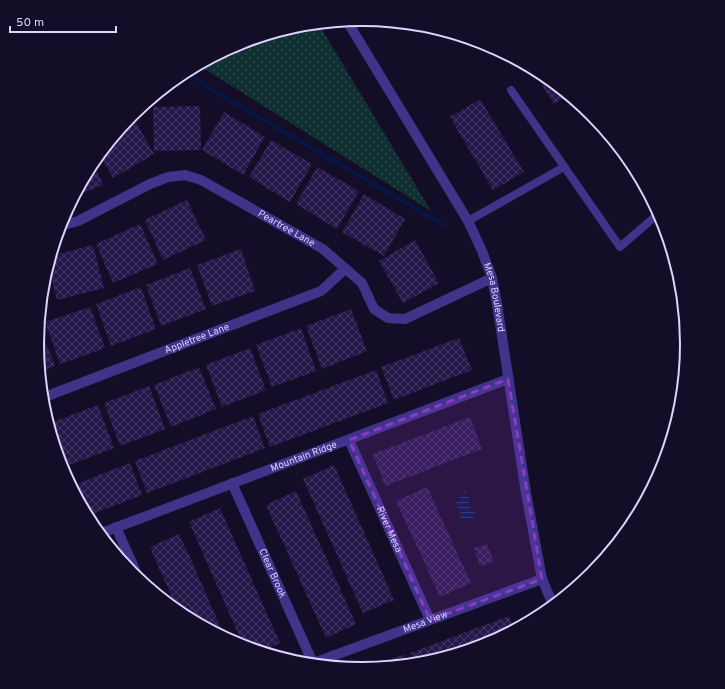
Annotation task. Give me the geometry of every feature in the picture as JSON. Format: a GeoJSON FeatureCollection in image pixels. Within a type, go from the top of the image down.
{"type":"FeatureCollection","features":[{"type":"Feature","properties":{"kind":"street","name":"Mesa Boulevard"},"geometry":{"type":"LineString","coordinates":[[350,27],[468,222],[482,250],[492,278],[526,493],[542,579],[551,600]]}},
{"type":"Feature","properties":{"kind":"street","name":"Peartree Lane"},"geometry":{"type":"LineString","coordinates":[[68,224],[78,221],[150,184],[168,177],[185,175],[201,180],[323,249],[362,282],[374,308],[388,318],[405,319],[492,278]]}},
{"type":"Feature","properties":{"kind":"street","name":"Appletree Lane"},"geometry":{"type":"LineString","coordinates":[[48,396],[321,291],[345,269]]}},
{"type":"Feature","properties":{"kind":"street","name":"Mountain Ridge"},"geometry":{"type":"LineString","coordinates":[[105,531],[508,379]]}},
{"type":"Feature","properties":{"kind":"street","name":"River Mesa"},"geometry":{"type":"LineString","coordinates":[[349,440],[430,620]]}},
{"type":"Feature","properties":{"kind":"street","name":"Clear Brook"},"geometry":{"type":"LineString","coordinates":[[232,484],[308,658]]}},
{"type":"Feature","properties":{"kind":"street"},"geometry":{"type":"LineString","coordinates":[[116,527],[133,566]]}},
{"type":"Feature","properties":{"kind":"street","name":"Mesa View"},"geometry":{"type":"LineString","coordinates":[[322,660],[542,579]]}},
{"type":"Feature","properties":{"kind":"lane"},"geometry":{"type":"LineString","coordinates":[[511,90],[620,247],[654,218]]}},
{"type":"Feature","properties":{"kind":"lane"},"geometry":{"type":"LineString","coordinates":[[468,222],[564,167]]}},
{"type":"Feature","properties":{"kind":"highlighted area"},"geometry":{"type":"Polygon","coordinates":[[[508,379],[542,579],[430,620],[349,440],[508,379]]]}},
{"type":"Feature","properties":{"kind":"green space"},"geometry":{"type":"Polygon","coordinates":[[[322,29],[431,211],[204,69],[241,50],[260,43],[300,32],[322,29]]]}},
{"type":"Feature","properties":{"kind":"shaded area"},"geometry":{"type":"Polygon","coordinates":[[[465,490],[470,501],[468,504],[470,508],[473,508],[475,511],[472,521],[460,519],[461,514],[456,503],[465,490]]]}},
{"type":"Feature","properties":{"kind":"building"},"geometry":{"type":"Polygon","coordinates":[[[539,80],[564,98],[554,104],[539,80]]]}},
{"type":"Feature","properties":{"kind":"building"},"geometry":{"type":"Polygon","coordinates":[[[480,99],[524,172],[493,190],[450,117],[480,99]]]}},
{"type":"Feature","properties":{"kind":"building"},"geometry":{"type":"Polygon","coordinates":[[[200,106],[201,150],[154,151],[153,107],[200,106]]]}},
{"type":"Feature","properties":{"kind":"building"},"geometry":{"type":"Polygon","coordinates":[[[224,112],[265,137],[243,175],[202,150],[224,112]]]}},
{"type":"Feature","properties":{"kind":"building"},"geometry":{"type":"Polygon","coordinates":[[[135,121],[154,154],[113,178],[103,161],[123,134],[135,121]]]}},
{"type":"Feature","properties":{"kind":"building"},"geometry":{"type":"Polygon","coordinates":[[[271,140],[312,164],[290,202],[249,177],[271,140]]]}},
{"type":"Feature","properties":{"kind":"building"},"geometry":{"type":"Polygon","coordinates":[[[317,167],[359,191],[337,229],[296,204],[317,167]]]}},
{"type":"Feature","properties":{"kind":"building"},"geometry":{"type":"Polygon","coordinates":[[[97,170],[103,185],[83,193],[97,170]]]}},
{"type":"Feature","properties":{"kind":"building"},"geometry":{"type":"Polygon","coordinates":[[[364,194],[405,219],[384,256],[342,232],[364,194]]]}},
{"type":"Feature","properties":{"kind":"building"},"geometry":{"type":"Polygon","coordinates":[[[187,200],[206,240],[163,260],[145,220],[187,200]]]}},
{"type":"Feature","properties":{"kind":"building"},"geometry":{"type":"Polygon","coordinates":[[[140,224],[158,264],[113,283],[96,244],[140,224]]]}},
{"type":"Feature","properties":{"kind":"building"},"geometry":{"type":"Polygon","coordinates":[[[415,240],[439,283],[403,303],[379,261],[415,240]]]}},
{"type":"Feature","properties":{"kind":"building"},"geometry":{"type":"Polygon","coordinates":[[[93,245],[104,288],[57,300],[51,277],[57,254],[93,245]]]}},
{"type":"Feature","properties":{"kind":"building"},"geometry":{"type":"Polygon","coordinates":[[[241,249],[255,291],[212,306],[197,265],[241,249]]]}},
{"type":"Feature","properties":{"kind":"building"},"geometry":{"type":"Polygon","coordinates":[[[190,268],[206,309],[161,326],[146,285],[190,268]]]}},
{"type":"Feature","properties":{"kind":"building"},"geometry":{"type":"Polygon","coordinates":[[[141,287],[156,329],[111,346],[96,304],[141,287]]]}},
{"type":"Feature","properties":{"kind":"building"},"geometry":{"type":"Polygon","coordinates":[[[90,307],[105,348],[60,364],[45,322],[90,307]]]}},
{"type":"Feature","properties":{"kind":"building"},"geometry":{"type":"Polygon","coordinates":[[[351,309],[367,351],[322,369],[306,326],[351,309]]]}},
{"type":"Feature","properties":{"kind":"building"},"geometry":{"type":"Polygon","coordinates":[[[301,328],[316,371],[272,387],[256,345],[301,328]]]}},
{"type":"Feature","properties":{"kind":"building"},"geometry":{"type":"Polygon","coordinates":[[[44,338],[55,366],[45,370],[44,338]]]}},
{"type":"Feature","properties":{"kind":"building"},"geometry":{"type":"Polygon","coordinates":[[[459,338],[472,370],[394,400],[381,367],[459,338]]]}},
{"type":"Feature","properties":{"kind":"building"},"geometry":{"type":"Polygon","coordinates":[[[250,348],[266,390],[222,407],[206,365],[250,348]]]}},
{"type":"Feature","properties":{"kind":"building"},"geometry":{"type":"Polygon","coordinates":[[[199,367],[216,409],[171,427],[154,385],[199,367]]]}},
{"type":"Feature","properties":{"kind":"building"},"geometry":{"type":"Polygon","coordinates":[[[376,370],[388,403],[270,447],[258,414],[376,370]]]}},
{"type":"Feature","properties":{"kind":"building"},"geometry":{"type":"Polygon","coordinates":[[[149,386],[165,429],[120,446],[104,403],[149,386]]]}},
{"type":"Feature","properties":{"kind":"building"},"geometry":{"type":"Polygon","coordinates":[[[98,405],[114,448],[69,465],[54,422],[98,405]]]}},
{"type":"Feature","properties":{"kind":"building"},"geometry":{"type":"Polygon","coordinates":[[[253,416],[265,448],[147,493],[135,461],[253,416]]]}},
{"type":"Feature","properties":{"kind":"building"},"geometry":{"type":"Polygon","coordinates":[[[470,417],[482,449],[385,486],[373,454],[470,417]]]}},
{"type":"Feature","properties":{"kind":"building"},"geometry":{"type":"Polygon","coordinates":[[[130,463],[142,495],[93,514],[76,484],[130,463]]]}},
{"type":"Feature","properties":{"kind":"building"},"geometry":{"type":"Polygon","coordinates":[[[334,465],[394,600],[363,613],[303,479],[334,465]]]}},
{"type":"Feature","properties":{"kind":"building"},"geometry":{"type":"Polygon","coordinates":[[[427,487],[471,583],[440,597],[396,501],[427,487]]]}},
{"type":"Feature","properties":{"kind":"building"},"geometry":{"type":"Polygon","coordinates":[[[296,491],[356,624],[326,638],[266,505],[296,491]]]}},
{"type":"Feature","properties":{"kind":"building"},"geometry":{"type":"Polygon","coordinates":[[[220,508],[280,643],[268,648],[240,639],[189,522],[220,508]]]}},
{"type":"Feature","properties":{"kind":"building"},"geometry":{"type":"Polygon","coordinates":[[[179,534],[222,630],[203,620],[173,600],[150,547],[179,534]]]}},
{"type":"Feature","properties":{"kind":"building"},"geometry":{"type":"Polygon","coordinates":[[[487,544],[494,562],[480,566],[474,548],[487,544]]]}},
{"type":"Feature","properties":{"kind":"building"},"geometry":{"type":"Polygon","coordinates":[[[509,616],[512,625],[484,639],[445,652],[412,659],[410,653],[509,616]]]}},
{"type":"Feature","properties":{"kind":"building"},"geometry":{"type":"Polygon","coordinates":[[[405,654],[407,660],[404,660],[384,662],[405,654]]]}},
{"type":"Feature","properties":{"kind":"waterway"},"geometry":{"type":"LineString","coordinates":[[193,76],[207,87],[444,225]]}}]}
